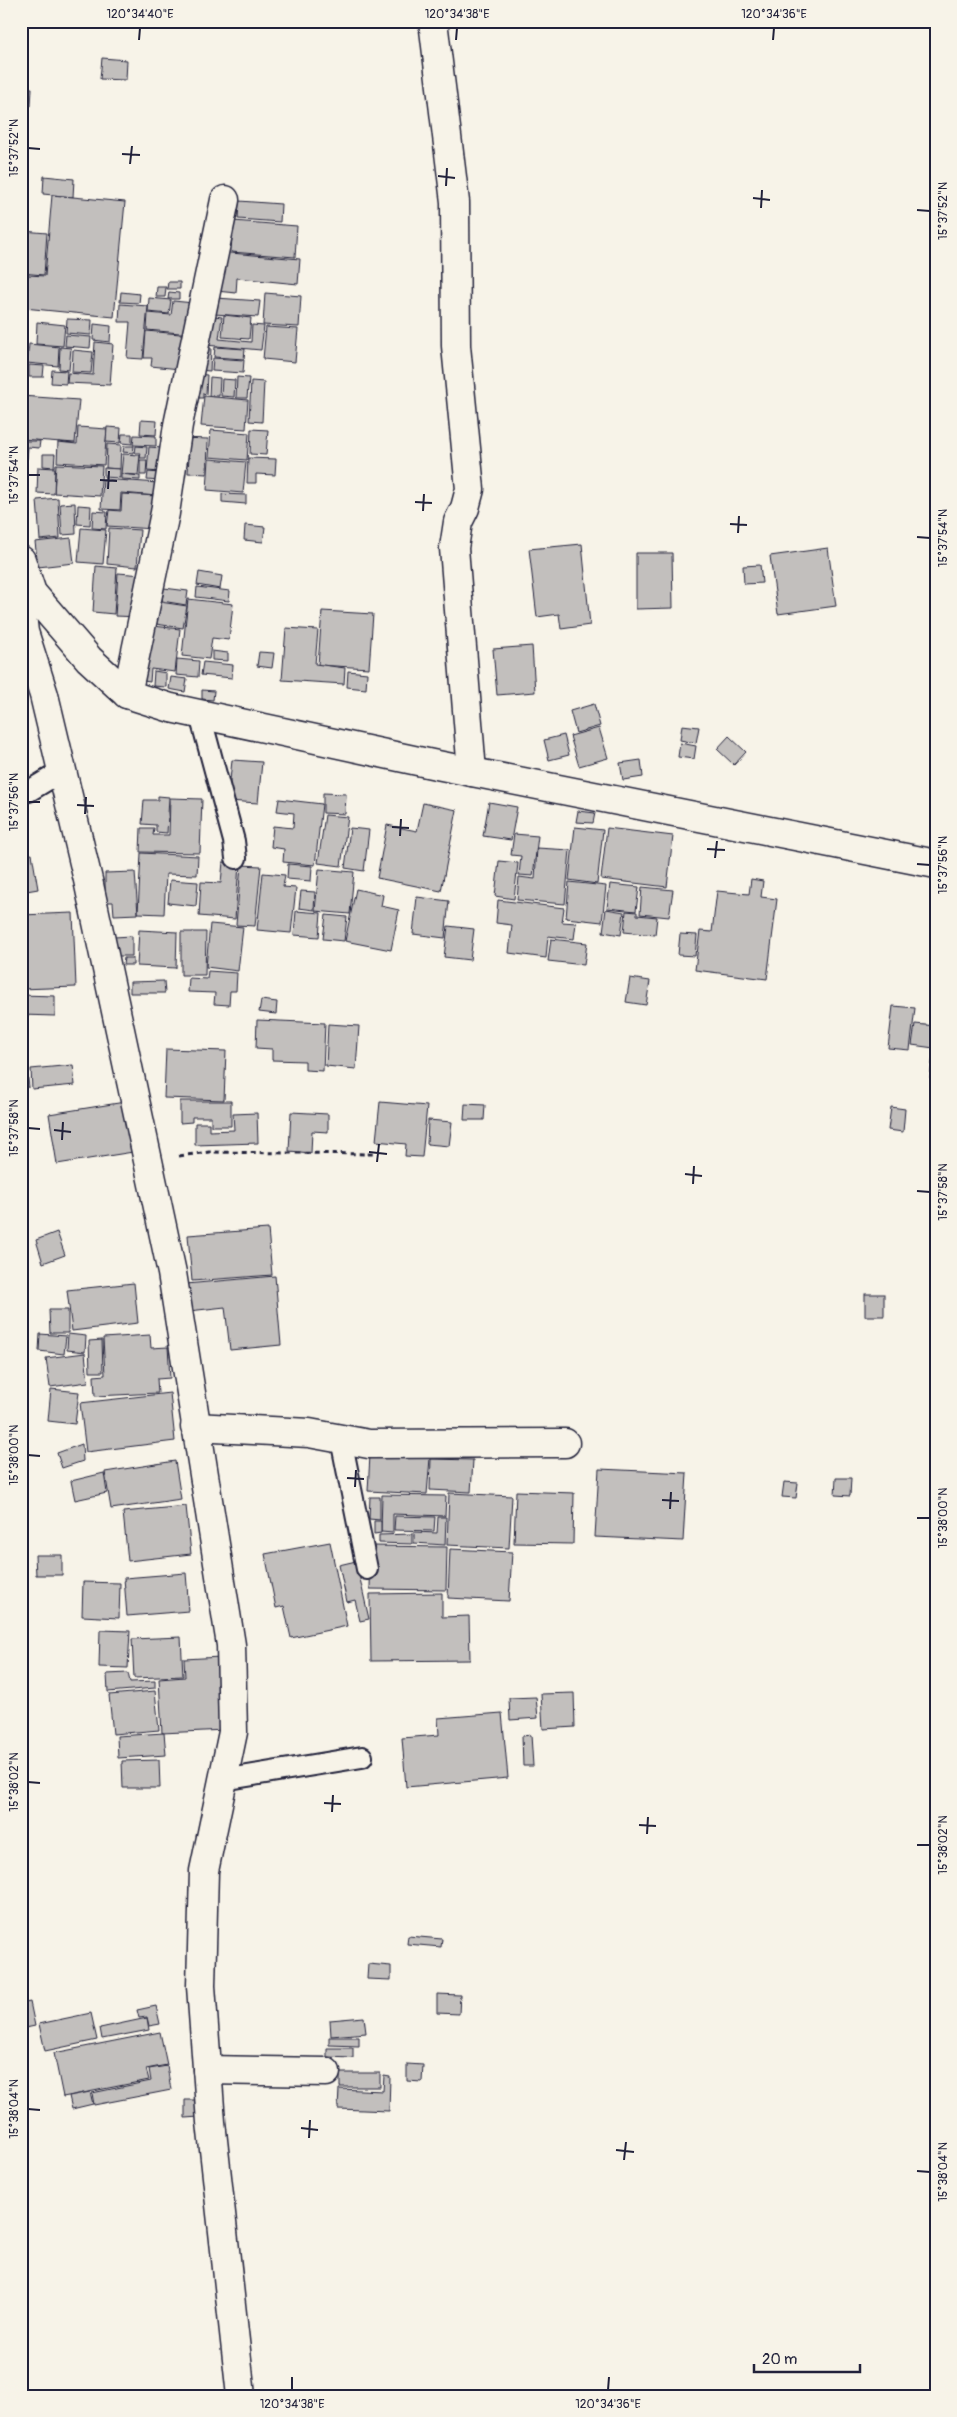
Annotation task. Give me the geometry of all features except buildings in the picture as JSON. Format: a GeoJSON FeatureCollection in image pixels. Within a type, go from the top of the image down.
{"type":"FeatureCollection","features":[{"type":"Feature","properties":{"kind":"street"},"geometry":{"type":"LineString","coordinates":[[432,21],[455,202],[456,346],[470,489],[465,508],[458,522],[454,548],[472,772]]}},
{"type":"Feature","properties":{"kind":"street"},"geometry":{"type":"LineString","coordinates":[[127,694],[165,513],[178,425],[225,200]]}},
{"type":"Feature","properties":{"kind":"street"},"geometry":{"type":"LineString","coordinates":[[21,560],[32,593],[89,659],[127,694],[171,708],[472,772],[936,864]]}},
{"type":"Feature","properties":{"kind":"street"},"geometry":{"type":"LineString","coordinates":[[32,593],[22,615],[24,632],[44,695],[88,880],[172,1273],[231,1645],[233,1732],[204,1871],[201,1986],[220,2217],[241,2396]]}},
{"type":"Feature","properties":{"kind":"street"},"geometry":{"type":"LineString","coordinates":[[195,1427],[309,1433],[369,1444],[565,1443]]}},
{"type":"Feature","properties":{"kind":"street"},"geometry":{"type":"LineString","coordinates":[[207,2070],[326,2072]]}},
{"type":"Feature","properties":{"kind":"lane"},"geometry":{"type":"LineString","coordinates":[[200,714],[234,840],[236,858]]}},
{"type":"Feature","properties":{"kind":"lane"},"geometry":{"type":"LineString","coordinates":[[21,792],[29,791],[62,771]]}},
{"type":"Feature","properties":{"kind":"lane"},"geometry":{"type":"LineString","coordinates":[[341,1439],[367,1569]]}},
{"type":"Feature","properties":{"kind":"lane"},"geometry":{"type":"LineString","coordinates":[[222,1780],[362,1757]]}},
{"type":"Feature","properties":{"kind":"path"},"geometry":{"type":"LineString","coordinates":[[147,1159],[209,1152],[373,1154]]}}]}
